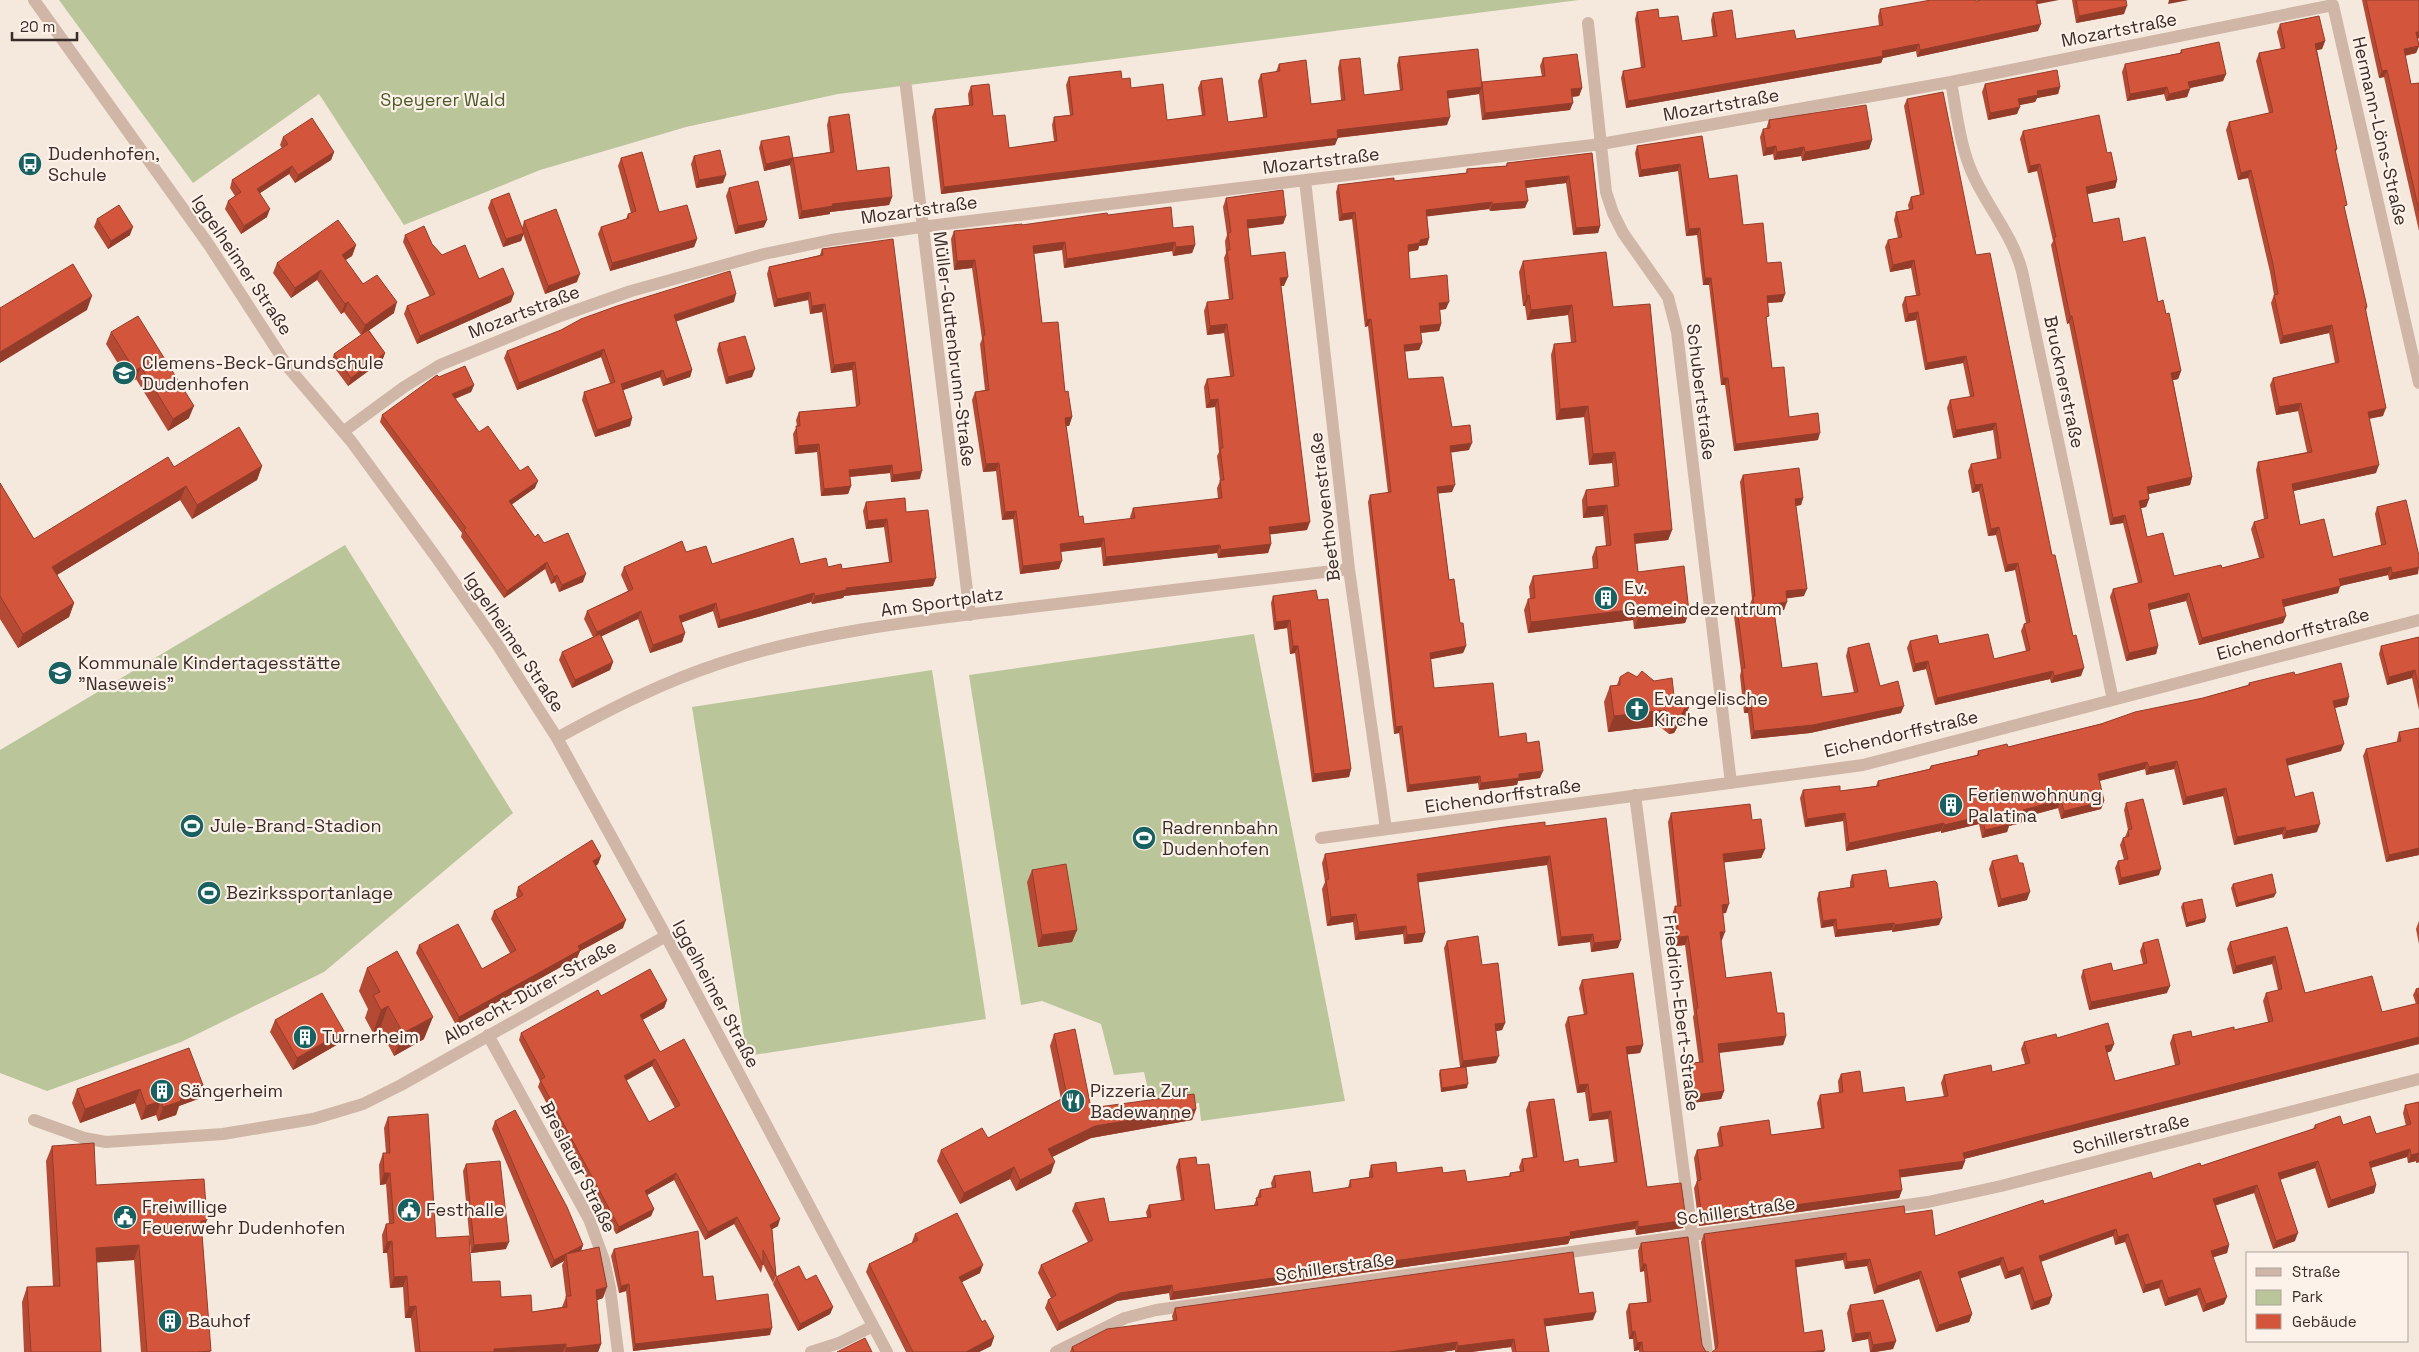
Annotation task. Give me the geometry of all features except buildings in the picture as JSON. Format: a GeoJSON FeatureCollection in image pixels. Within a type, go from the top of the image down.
{"type":"FeatureCollection","features":[{"type":"Feature","properties":{"kind":"street","name":"Iggelheimer Straße"},"geometry":{"type":"LineString","coordinates":[[34,0],[209,245],[288,367],[344,432],[498,644],[557,738],[666,936],[887,1352]]}},
{"type":"Feature","properties":{"kind":"street","name":"Mozartstraße"},"geometry":{"type":"LineString","coordinates":[[344,432],[404,387],[440,365],[517,333],[622,294],[764,254],[831,240],[922,226],[1601,144],[1951,82],[2333,5]]}},
{"type":"Feature","properties":{"kind":"street","name":"Hermann-Löns-Straße"},"geometry":{"type":"LineString","coordinates":[[2333,5],[2419,382]]}},
{"type":"Feature","properties":{"kind":"street","name":"Schubertstraße"},"geometry":{"type":"LineString","coordinates":[[1588,23],[1606,192],[1613,214],[1623,233],[1668,297],[1677,332],[1731,783]]}},
{"type":"Feature","properties":{"kind":"street","name":"Brucknerstraße"},"geometry":{"type":"LineString","coordinates":[[1951,82],[1968,162],[1975,179],[2013,244],[2022,271],[2113,700]]}},
{"type":"Feature","properties":{"kind":"street","name":"Müller-Guttenbrunn-Straße"},"geometry":{"type":"LineString","coordinates":[[906,87],[970,615]]}},
{"type":"Feature","properties":{"kind":"street","name":"Beethovenstraße"},"geometry":{"type":"LineString","coordinates":[[1305,180],[1349,569],[1386,829]]}},
{"type":"Feature","properties":{"kind":"street","name":"Am Sportplatz"},"geometry":{"type":"LineString","coordinates":[[557,738],[616,706],[669,681],[774,648],[834,635],[970,615],[1349,569]]}},
{"type":"Feature","properties":{"kind":"street","name":"Eichendorffstraße"},"geometry":{"type":"LineString","coordinates":[[1321,838],[1863,765],[2419,620]]}},
{"type":"Feature","properties":{"kind":"street","name":"Friedrich-Ebert-Straße"},"geometry":{"type":"LineString","coordinates":[[1636,795],[1707,1352]]}},
{"type":"Feature","properties":{"kind":"street","name":"Albrecht-Dürer-Straße"},"geometry":{"type":"LineString","coordinates":[[34,1120],[84,1138],[106,1142],[223,1134],[314,1118],[363,1104],[666,936]]}},
{"type":"Feature","properties":{"kind":"street","name":"Breslauer Straße"},"geometry":{"type":"LineString","coordinates":[[488,1036],[589,1219],[604,1260],[613,1303],[618,1352]]}},
{"type":"Feature","properties":{"kind":"street","name":"Schillerstraße"},"geometry":{"type":"LineString","coordinates":[[1056,1352],[1125,1318],[1156,1310],[1928,1202],[2011,1183],[2419,1079]]}},
{"type":"Feature","properties":{"kind":"street"},"geometry":{"type":"LineString","coordinates":[[811,1352],[839,1344],[873,1326]]}},
{"type":"Feature","properties":{"kind":"green space","name":"Speyerer Wald"},"geometry":{"type":"Polygon","coordinates":[[[59,0],[1579,0],[838,94],[686,127],[540,170],[404,225],[319,94],[193,183],[59,0]]]}},
{"type":"Feature","properties":{"kind":"green space","name":"Bezirkssportanlage"},"geometry":{"type":"Polygon","coordinates":[[[345,545],[513,813],[324,972],[181,1042],[47,1091],[0,1073],[0,750],[345,545]]]}},
{"type":"Feature","properties":{"kind":"green space","name":"Radrennbahn Dudenhofen"},"geometry":{"type":"Polygon","coordinates":[[[1254,634],[1345,1101],[1201,1121],[1199,1103],[1153,1111],[1144,1072],[1114,1075],[1101,1024],[1042,1001],[1021,1005],[969,675],[1254,634]]]}},
{"type":"Feature","properties":{"kind":"green space"},"geometry":{"type":"Polygon","coordinates":[[[932,670],[986,1019],[747,1056],[692,707],[932,670]]]}},
{"type":"Feature","properties":{"kind":"place","name":"Dudenhofen, Schule"},"geometry":{"type":"Point","coordinates":[30,164]}},
{"type":"Feature","properties":{"kind":"place","name":"Clemens-Beck-Grundschule Dudenhofen"},"geometry":{"type":"Point","coordinates":[124,373]}},
{"type":"Feature","properties":{"kind":"place","name":"Ev. Gemeindezentrum"},"geometry":{"type":"Point","coordinates":[1606,598]}},
{"type":"Feature","properties":{"kind":"place","name":"Kommunale Kindertagesstätte \"Naseweis\""},"geometry":{"type":"Point","coordinates":[60,673]}},
{"type":"Feature","properties":{"kind":"place","name":"Evangelische Kirche"},"geometry":{"type":"Point","coordinates":[1637,709]}},
{"type":"Feature","properties":{"kind":"place","name":"Ferienwohnung Palatina"},"geometry":{"type":"Point","coordinates":[1951,805]}},
{"type":"Feature","properties":{"kind":"place","name":"Jule-Brand-Stadion"},"geometry":{"type":"Point","coordinates":[192,826]}},
{"type":"Feature","properties":{"kind":"place","name":"Radrennbahn Dudenhofen"},"geometry":{"type":"Point","coordinates":[1144,838]}},
{"type":"Feature","properties":{"kind":"place","name":"Bezirkssportanlage"},"geometry":{"type":"Point","coordinates":[209,893]}},
{"type":"Feature","properties":{"kind":"place","name":"Turnerheim"},"geometry":{"type":"Point","coordinates":[305,1037]}},
{"type":"Feature","properties":{"kind":"place","name":"Sängerheim"},"geometry":{"type":"Point","coordinates":[162,1091]}},
{"type":"Feature","properties":{"kind":"place","name":"Pizzeria Zur Badewanne"},"geometry":{"type":"Point","coordinates":[1073,1101]}},
{"type":"Feature","properties":{"kind":"place","name":"Festhalle"},"geometry":{"type":"Point","coordinates":[409,1210]}},
{"type":"Feature","properties":{"kind":"place","name":"Freiwillige Feuerwehr Dudenhofen"},"geometry":{"type":"Point","coordinates":[125,1217]}},
{"type":"Feature","properties":{"kind":"place","name":"Bauhof"},"geometry":{"type":"Point","coordinates":[170,1321]}}]}
